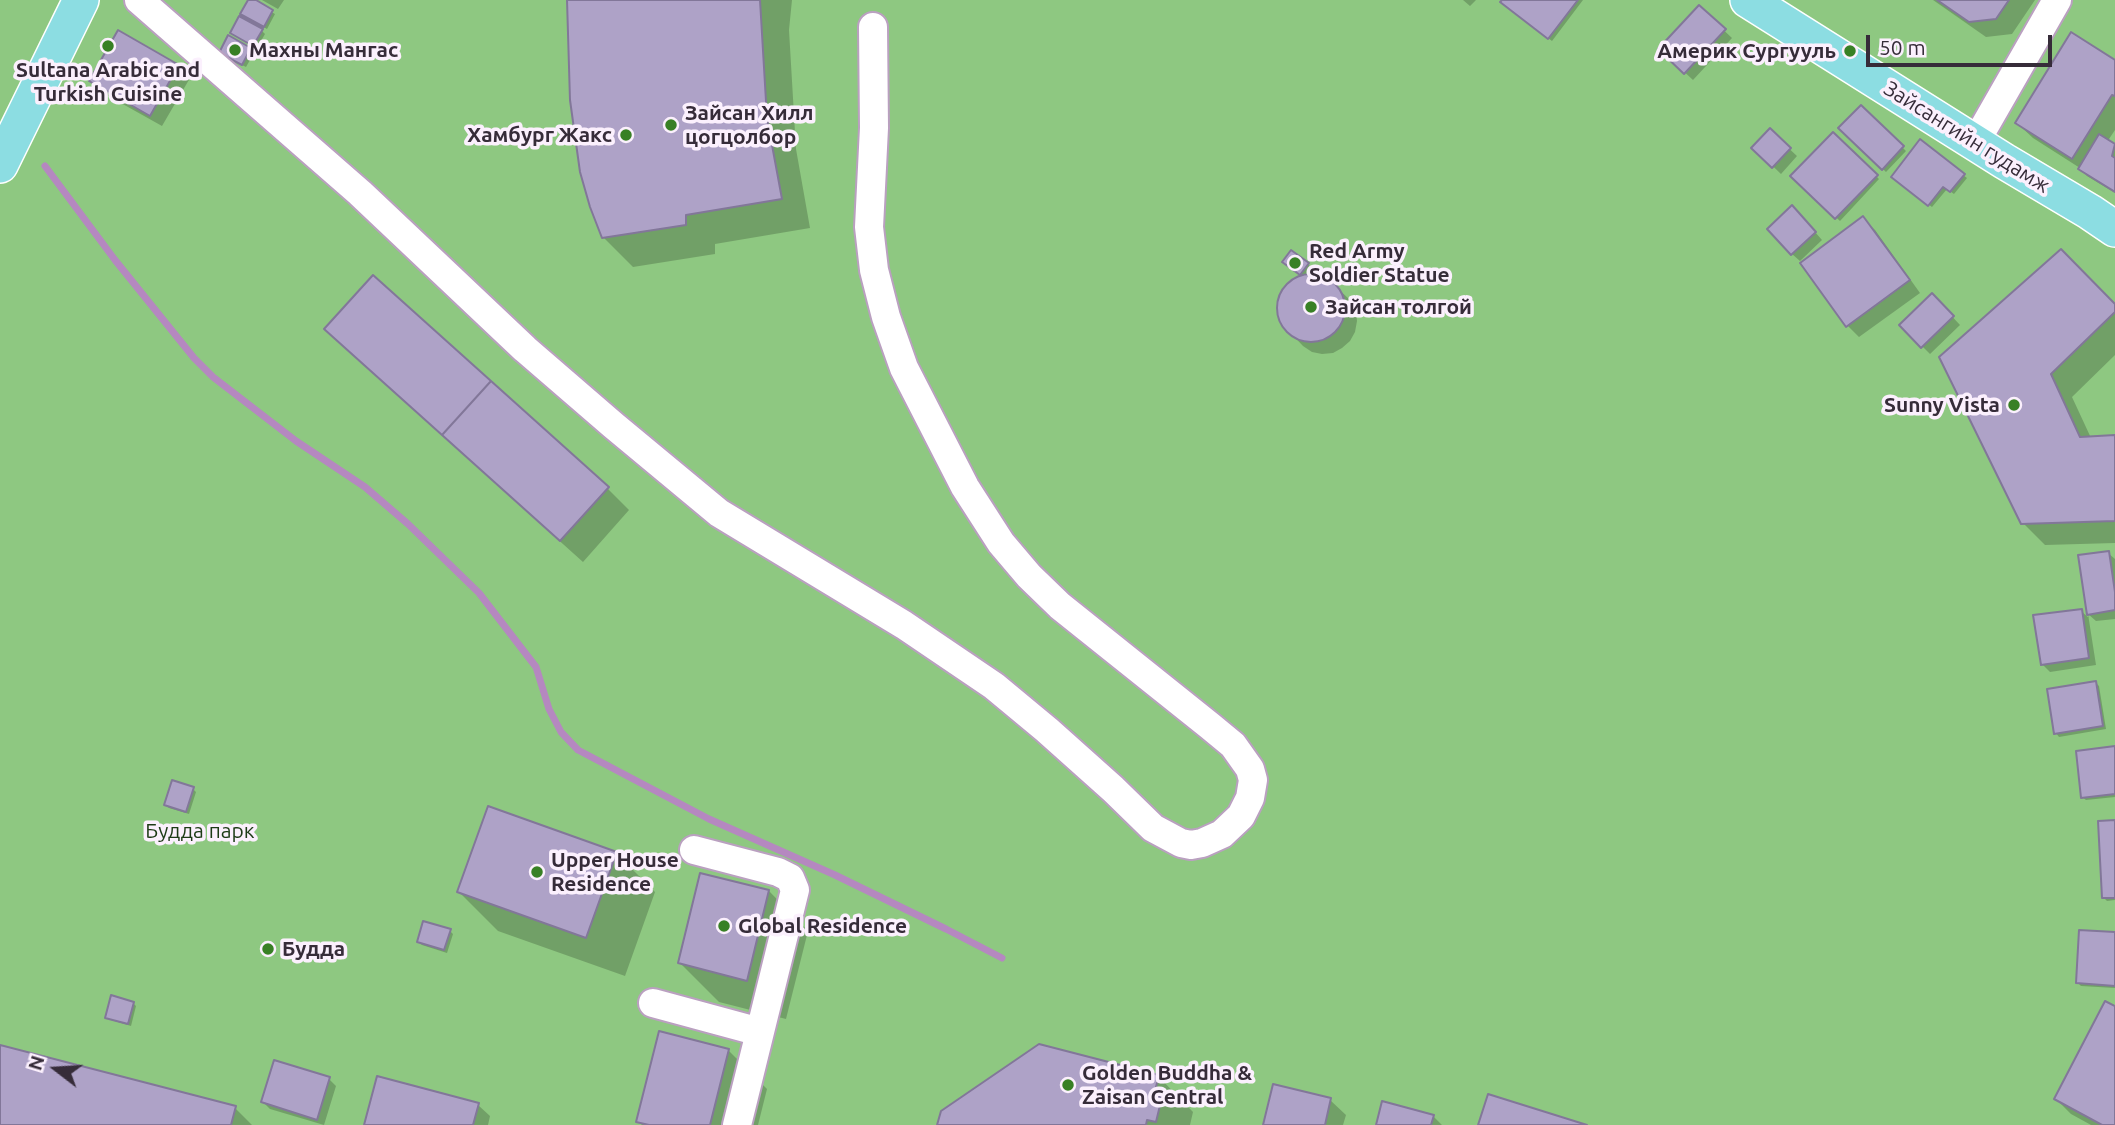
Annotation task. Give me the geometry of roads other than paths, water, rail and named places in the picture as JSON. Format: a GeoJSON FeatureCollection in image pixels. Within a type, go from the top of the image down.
{"type":"FeatureCollection","features":[{"type":"Feature","properties":{"kind":"main road"},"geometry":{"type":"LineString","coordinates":[[0,165],[81,0]]}},
{"type":"Feature","properties":{"kind":"main road","name":"Зайсангийн гудамж"},"geometry":{"type":"LineString","coordinates":[[1748,0],[2115,229]]}},
{"type":"Feature","properties":{"kind":"street"},"geometry":{"type":"LineString","coordinates":[[139,0],[360,194],[525,349],[719,513],[904,625],[994,686],[1162,834],[1191,845],[1213,839],[1232,826],[1241,816],[1250,798],[1253,779],[1245,760],[1233,745],[1078,621],[1029,576],[1001,543],[965,487],[904,368],[886,317],[874,270],[869,227],[874,128],[873,27]]}},
{"type":"Feature","properties":{"kind":"street"},"geometry":{"type":"LineString","coordinates":[[1975,143],[2057,0]]}},
{"type":"Feature","properties":{"kind":"street"},"geometry":{"type":"LineString","coordinates":[[694,850],[778,873],[790,878],[794,890],[737,1125]]}},
{"type":"Feature","properties":{"kind":"street"},"geometry":{"type":"LineString","coordinates":[[653,1003],[761,1032]]}},
{"type":"Feature","properties":{"kind":"waterway"},"geometry":{"type":"LineString","coordinates":[[45,166],[115,260],[194,358],[213,377],[296,441],[365,487],[408,524],[479,593],[536,667],[549,709],[561,732],[578,750],[709,819],[835,875],[1002,958]]}},
{"type":"Feature","properties":{"kind":"place","name":"Sultana Arabic and Turkish Cuisine"},"geometry":{"type":"Point","coordinates":[108,46]}},
{"type":"Feature","properties":{"kind":"place","name":"Махны Мангас"},"geometry":{"type":"Point","coordinates":[235,50]}},
{"type":"Feature","properties":{"kind":"place","name":"Америк Cургууль"},"geometry":{"type":"Point","coordinates":[1850,51]}},
{"type":"Feature","properties":{"kind":"place","name":"Зайсан Хилл цогцолбор"},"geometry":{"type":"Point","coordinates":[671,125]}},
{"type":"Feature","properties":{"kind":"place","name":"Хамбург Жакс"},"geometry":{"type":"Point","coordinates":[626,135]}},
{"type":"Feature","properties":{"kind":"place","name":"Red Army Soldier Statue"},"geometry":{"type":"Point","coordinates":[1295,263]}},
{"type":"Feature","properties":{"kind":"place","name":"Зайсан толгой"},"geometry":{"type":"Point","coordinates":[1311,307]}},
{"type":"Feature","properties":{"kind":"place","name":"Sunny Vista"},"geometry":{"type":"Point","coordinates":[2014,405]}},
{"type":"Feature","properties":{"kind":"place","name":"Upper House Residence"},"geometry":{"type":"Point","coordinates":[537,872]}},
{"type":"Feature","properties":{"kind":"place","name":"Global Residence"},"geometry":{"type":"Point","coordinates":[724,926]}},
{"type":"Feature","properties":{"kind":"place","name":"Будда"},"geometry":{"type":"Point","coordinates":[268,949]}},
{"type":"Feature","properties":{"kind":"place","name":"Golden Buddha & Zaisan Central"},"geometry":{"type":"Point","coordinates":[1068,1085]}},
{"type":"Feature","properties":{"kind":"park label","name":"Будда парк"},"geometry":{"type":"Point","coordinates":[200,831]}}]}
